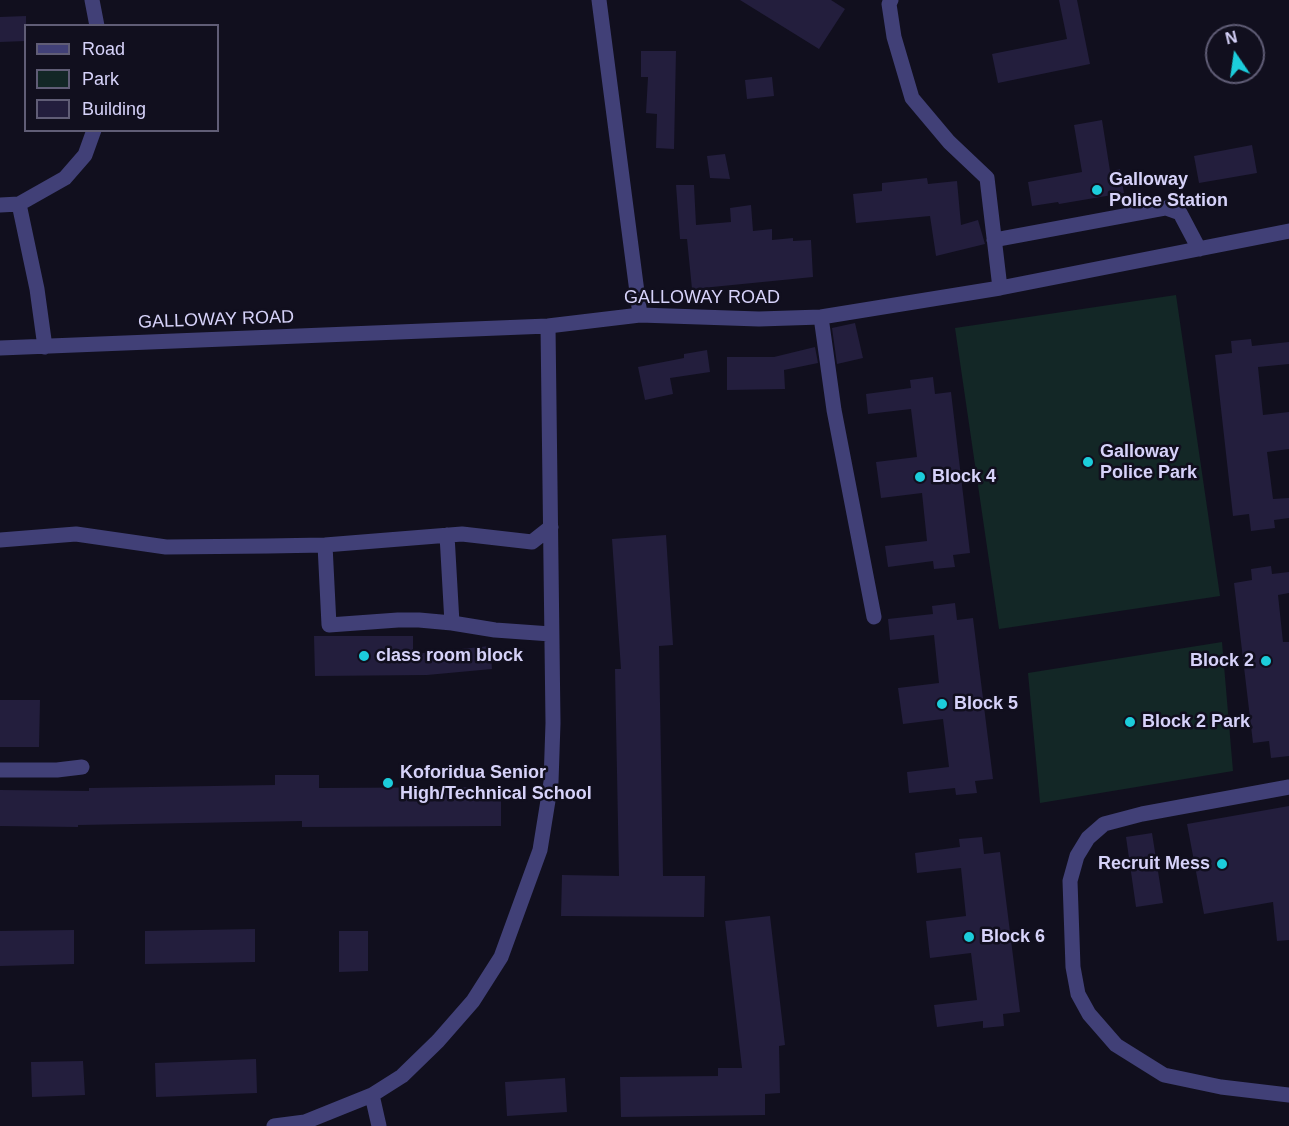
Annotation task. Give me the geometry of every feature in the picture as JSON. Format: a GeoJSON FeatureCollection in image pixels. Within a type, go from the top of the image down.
{"type":"FeatureCollection","features":[{"type":"Feature","properties":{"kind":"street"},"geometry":{"type":"LineString","coordinates":[[92,0],[97,24]]}},
{"type":"Feature","properties":{"kind":"street"},"geometry":{"type":"LineString","coordinates":[[599,0],[640,315]]}},
{"type":"Feature","properties":{"kind":"street"},"geometry":{"type":"LineString","coordinates":[[891,0],[889,4],[894,37],[912,99],[949,142],[987,178],[1000,288]]}},
{"type":"Feature","properties":{"kind":"street"},"geometry":{"type":"LineString","coordinates":[[0,205],[19,204],[64,178],[85,155],[93,132]]}},
{"type":"Feature","properties":{"kind":"street"},"geometry":{"type":"LineString","coordinates":[[19,204],[37,289],[45,347]]}},
{"type":"Feature","properties":{"kind":"street"},"geometry":{"type":"LineString","coordinates":[[994,240],[1166,208],[1180,213],[1199,249]]}},
{"type":"Feature","properties":{"kind":"street","name":"GALLOWAY ROAD"},"geometry":{"type":"LineString","coordinates":[[0,348],[548,326],[640,315],[759,319],[821,317],[1000,288],[1289,231]]}},
{"type":"Feature","properties":{"kind":"street"},"geometry":{"type":"LineString","coordinates":[[821,317],[834,410],[874,617]]}},
{"type":"Feature","properties":{"kind":"street"},"geometry":{"type":"LineString","coordinates":[[274,1126],[305,1122],[372,1095],[402,1076],[438,1041],[473,1001],[501,957],[523,900],[540,850],[551,782],[553,723],[548,326]]}},
{"type":"Feature","properties":{"kind":"street"},"geometry":{"type":"LineString","coordinates":[[0,540],[76,534],[166,548],[325,545],[462,534],[532,542],[550,527]]}},
{"type":"Feature","properties":{"kind":"street"},"geometry":{"type":"LineString","coordinates":[[447,535],[452,623]]}},
{"type":"Feature","properties":{"kind":"street"},"geometry":{"type":"LineString","coordinates":[[325,545],[329,626],[398,620],[452,623],[495,630],[551,634]]}},
{"type":"Feature","properties":{"kind":"street"},"geometry":{"type":"LineString","coordinates":[[0,770],[57,770],[82,767]]}},
{"type":"Feature","properties":{"kind":"street"},"geometry":{"type":"LineString","coordinates":[[1289,787],[1142,814],[1104,824],[1088,838],[1077,856],[1070,881],[1073,967],[1078,994],[1089,1014],[1116,1045],[1164,1076],[1221,1087],[1289,1095]]}},
{"type":"Feature","properties":{"kind":"street"},"geometry":{"type":"LineString","coordinates":[[372,1095],[379,1126]]}},
{"type":"Feature","properties":{"kind":"green space","name":"Galloway Police Park"},"geometry":{"type":"Polygon","coordinates":[[[1176,295],[1220,596],[999,629],[955,328],[1176,295]]]}},
{"type":"Feature","properties":{"kind":"green space","name":"Block 2 Park"},"geometry":{"type":"Polygon","coordinates":[[[1222,642],[1233,771],[1040,803],[1028,673],[1222,642]]]}},
{"type":"Feature","properties":{"kind":"building"},"geometry":{"type":"Polygon","coordinates":[[[740,0],[831,0],[845,9],[819,49],[740,0]]]}},
{"type":"Feature","properties":{"kind":"building"},"geometry":{"type":"Polygon","coordinates":[[[1059,0],[1077,0],[1090,64],[998,83],[992,54],[1067,39],[1059,0]]]}},
{"type":"Feature","properties":{"kind":"building"},"geometry":{"type":"Polygon","coordinates":[[[26,16],[24,41],[0,42],[0,17],[26,16]]]}},
{"type":"Feature","properties":{"kind":"building"},"geometry":{"type":"Polygon","coordinates":[[[641,51],[676,51],[674,149],[656,148],[657,114],[646,113],[648,77],[641,77],[641,51]]]}},
{"type":"Feature","properties":{"kind":"building"},"geometry":{"type":"Polygon","coordinates":[[[772,77],[774,96],[747,99],[745,80],[772,77]]]}},
{"type":"Feature","properties":{"kind":"building"},"geometry":{"type":"Polygon","coordinates":[[[1102,120],[1110,171],[1120,169],[1124,193],[1032,206],[1028,182],[1082,172],[1074,125],[1102,120]]]}},
{"type":"Feature","properties":{"kind":"building"},"geometry":{"type":"Polygon","coordinates":[[[1252,145],[1257,173],[1199,183],[1194,156],[1252,145]]]}},
{"type":"Feature","properties":{"kind":"building"},"geometry":{"type":"Polygon","coordinates":[[[725,154],[730,179],[710,178],[707,156],[725,154]]]}},
{"type":"Feature","properties":{"kind":"building"},"geometry":{"type":"Polygon","coordinates":[[[927,178],[928,184],[957,181],[961,225],[978,220],[985,244],[936,256],[930,216],[856,223],[853,194],[882,191],[882,183],[927,178]]]}},
{"type":"Feature","properties":{"kind":"building"},"geometry":{"type":"Polygon","coordinates":[[[676,185],[694,185],[696,225],[731,222],[730,208],[751,205],[753,231],[772,229],[772,240],[793,238],[793,241],[811,240],[813,277],[692,289],[687,239],[680,239],[676,185]]]}},
{"type":"Feature","properties":{"kind":"building"},"geometry":{"type":"Polygon","coordinates":[[[855,323],[863,358],[837,364],[832,328],[855,323]]]}},
{"type":"Feature","properties":{"kind":"building"},"geometry":{"type":"Polygon","coordinates":[[[1251,339],[1252,346],[1289,342],[1289,364],[1258,367],[1263,415],[1289,412],[1289,449],[1267,452],[1273,499],[1289,498],[1289,518],[1274,520],[1275,528],[1251,531],[1249,514],[1233,516],[1215,355],[1232,353],[1231,341],[1251,339]]]}},
{"type":"Feature","properties":{"kind":"building"},"geometry":{"type":"Polygon","coordinates":[[[815,347],[818,363],[784,370],[785,389],[727,390],[727,357],[774,357],[815,347]]]}},
{"type":"Feature","properties":{"kind":"building"},"geometry":{"type":"Polygon","coordinates":[[[707,350],[710,372],[670,378],[673,394],[645,400],[638,367],[684,358],[684,354],[707,350]]]}},
{"type":"Feature","properties":{"kind":"building","name":"Block 4"},"geometry":{"type":"Polygon","coordinates":[[[933,377],[935,394],[951,392],[970,553],[953,555],[955,567],[934,569],[933,561],[888,567],[885,546],[927,541],[922,493],[881,498],[876,462],[917,457],[911,409],[868,414],[866,394],[911,388],[910,380],[933,377]]]}},
{"type":"Feature","properties":{"kind":"building"},"geometry":{"type":"Polygon","coordinates":[[[666,535],[673,645],[659,646],[663,876],[705,876],[704,917],[561,916],[562,875],[619,876],[615,669],[621,669],[612,539],[666,535]]]}},
{"type":"Feature","properties":{"kind":"building","name":"Block 2"},"geometry":{"type":"Polygon","coordinates":[[[1271,566],[1272,574],[1289,572],[1289,593],[1278,595],[1283,642],[1289,642],[1289,756],[1271,758],[1269,741],[1253,743],[1234,583],[1252,580],[1251,569],[1271,566]]]}},
{"type":"Feature","properties":{"kind":"building","name":"Block 5"},"geometry":{"type":"Polygon","coordinates":[[[955,603],[957,620],[973,618],[993,779],[975,781],[977,793],[956,795],[955,788],[909,793],[907,772],[949,767],[943,719],[903,724],[898,688],[939,683],[934,635],[890,640],[888,619],[933,614],[932,606],[955,603]]]}},
{"type":"Feature","properties":{"kind":"building","name":"class room block"},"geometry":{"type":"Polygon","coordinates":[[[314,636],[413,636],[413,654],[490,646],[492,669],[427,675],[315,676],[314,636]]]}},
{"type":"Feature","properties":{"kind":"building"},"geometry":{"type":"Polygon","coordinates":[[[0,700],[40,700],[39,747],[0,747],[0,700]]]}},
{"type":"Feature","properties":{"kind":"building"},"geometry":{"type":"Polygon","coordinates":[[[275,775],[319,775],[319,788],[501,787],[501,826],[302,827],[302,821],[78,825],[78,827],[0,826],[0,790],[89,791],[89,788],[275,785],[275,775]]]}},
{"type":"Feature","properties":{"kind":"building"},"geometry":{"type":"Polygon","coordinates":[[[1289,806],[1289,940],[1277,941],[1273,902],[1204,914],[1187,824],[1289,806]]]}},
{"type":"Feature","properties":{"kind":"building"},"geometry":{"type":"Polygon","coordinates":[[[1152,833],[1163,903],[1136,907],[1126,837],[1152,833]]]}},
{"type":"Feature","properties":{"kind":"building","name":"Block 6"},"geometry":{"type":"Polygon","coordinates":[[[982,837],[984,854],[1000,852],[1020,1012],[1003,1014],[1004,1026],[983,1028],[983,1021],[937,1027],[934,1005],[977,1000],[971,953],[930,958],[926,921],[966,916],[961,868],[917,873],[915,853],[960,847],[959,839],[982,837]]]}},
{"type":"Feature","properties":{"kind":"building"},"geometry":{"type":"Polygon","coordinates":[[[770,916],[785,1045],[779,1046],[780,1093],[765,1094],[765,1115],[621,1117],[620,1077],[718,1076],[718,1068],[742,1068],[725,921],[770,916]]]}},
{"type":"Feature","properties":{"kind":"building"},"geometry":{"type":"Polygon","coordinates":[[[255,929],[255,962],[145,964],[145,931],[255,929]]]}},
{"type":"Feature","properties":{"kind":"building"},"geometry":{"type":"Polygon","coordinates":[[[74,930],[74,964],[0,966],[0,931],[74,930]]]}},
{"type":"Feature","properties":{"kind":"building"},"geometry":{"type":"Polygon","coordinates":[[[339,931],[368,931],[368,971],[339,972],[339,931]]]}},
{"type":"Feature","properties":{"kind":"building"},"geometry":{"type":"Polygon","coordinates":[[[256,1059],[257,1093],[156,1097],[155,1063],[256,1059]]]}},
{"type":"Feature","properties":{"kind":"building"},"geometry":{"type":"Polygon","coordinates":[[[83,1061],[85,1095],[32,1097],[31,1062],[83,1061]]]}},
{"type":"Feature","properties":{"kind":"building"},"geometry":{"type":"Polygon","coordinates":[[[565,1078],[567,1112],[507,1116],[505,1082],[565,1078]]]}},
{"type":"Feature","properties":{"kind":"place","name":"Galloway Police Station"},"geometry":{"type":"Point","coordinates":[1097,190]}},
{"type":"Feature","properties":{"kind":"place","name":"Galloway Police Park"},"geometry":{"type":"Point","coordinates":[1088,462]}},
{"type":"Feature","properties":{"kind":"place","name":"Block 4"},"geometry":{"type":"Point","coordinates":[920,477]}},
{"type":"Feature","properties":{"kind":"place","name":"class room block"},"geometry":{"type":"Point","coordinates":[364,656]}},
{"type":"Feature","properties":{"kind":"place","name":"Block 2"},"geometry":{"type":"Point","coordinates":[1266,661]}},
{"type":"Feature","properties":{"kind":"place","name":"Block 5"},"geometry":{"type":"Point","coordinates":[942,704]}},
{"type":"Feature","properties":{"kind":"place","name":"Block 2 Park"},"geometry":{"type":"Point","coordinates":[1130,722]}},
{"type":"Feature","properties":{"kind":"place","name":"Koforidua Senior High/Technical School"},"geometry":{"type":"Point","coordinates":[388,783]}},
{"type":"Feature","properties":{"kind":"place","name":"Recruit Mess"},"geometry":{"type":"Point","coordinates":[1222,864]}},
{"type":"Feature","properties":{"kind":"place","name":"Block 6"},"geometry":{"type":"Point","coordinates":[969,937]}}]}
